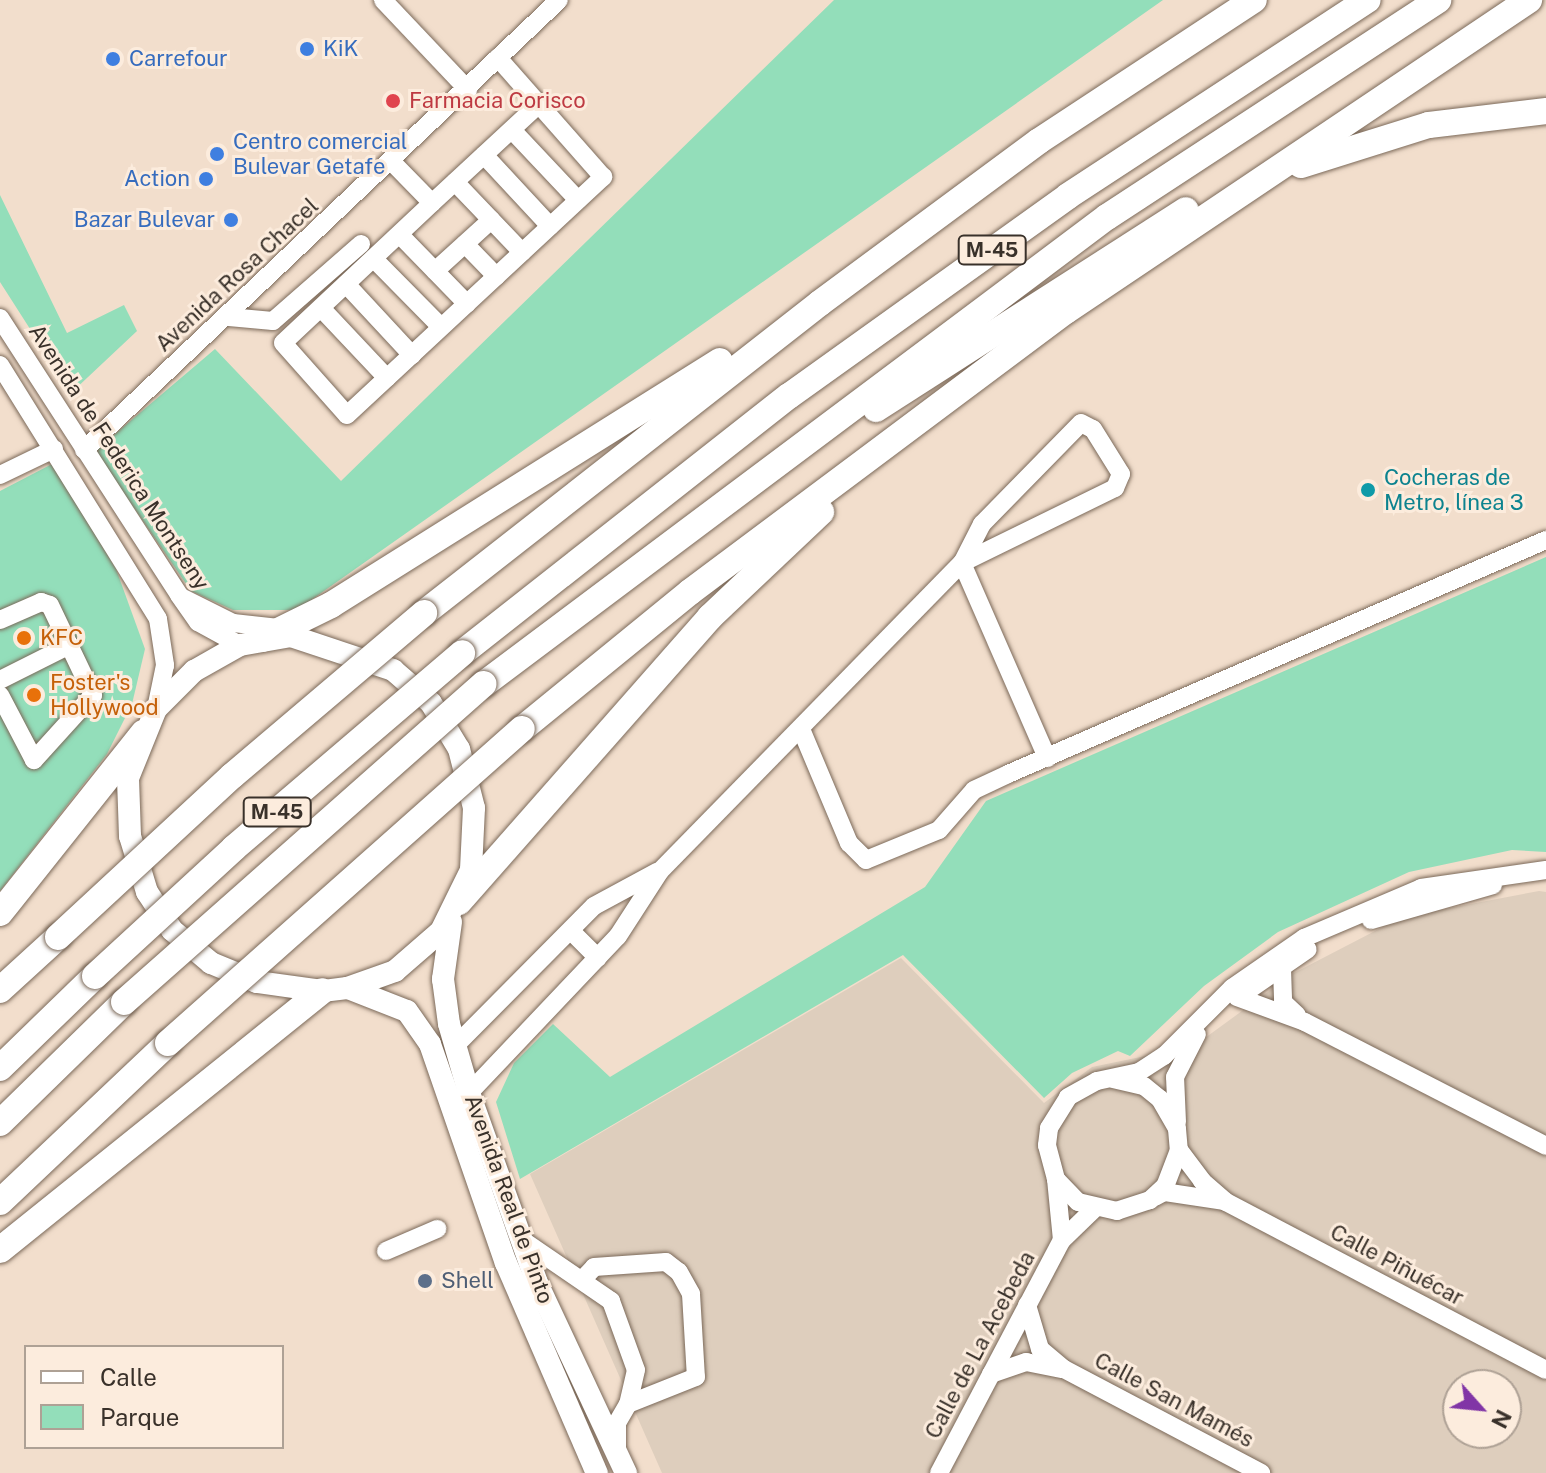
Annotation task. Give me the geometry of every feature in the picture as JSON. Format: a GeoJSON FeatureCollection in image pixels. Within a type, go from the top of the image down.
{"type":"FeatureCollection","features":[{"type":"Feature","properties":{"kind":"highway"},"geometry":{"type":"LineString","coordinates":[[0,990],[232,776],[424,613],[820,303],[1039,141],[1254,0]]}},
{"type":"Feature","properties":{"kind":"highway","name":"M-45"},"geometry":{"type":"LineString","coordinates":[[0,1068],[234,848],[462,653],[802,387],[1068,196],[1367,0]]}},
{"type":"Feature","properties":{"kind":"highway","name":"M-45"},"geometry":{"type":"LineString","coordinates":[[0,1123],[124,1002],[484,684],[1107,217],[1438,0]]}},
{"type":"Feature","properties":{"kind":"highway"},"geometry":{"type":"LineString","coordinates":[[0,1202],[168,1043],[522,729],[690,592],[1066,311],[1525,2]]}},
{"type":"Feature","properties":{"kind":"highway"},"geometry":{"type":"LineString","coordinates":[[798,447],[839,433],[1461,36],[1497,21]]}},
{"type":"Feature","properties":{"kind":"highway"},"geometry":{"type":"LineString","coordinates":[[1267,176],[1429,125],[1546,111]]}},
{"type":"Feature","properties":{"kind":"highway"},"geometry":{"type":"LineString","coordinates":[[263,637],[344,597],[758,336],[820,303]]}},
{"type":"Feature","properties":{"kind":"highway"},"geometry":{"type":"LineString","coordinates":[[456,908],[710,617],[914,425]]}},
{"type":"Feature","properties":{"kind":"highway"},"geometry":{"type":"LineString","coordinates":[[0,913],[143,733]]}},
{"type":"Feature","properties":{"kind":"highway"},"geometry":{"type":"LineString","coordinates":[[0,1250],[334,990]]}},
{"type":"Feature","properties":{"kind":"main road"},"geometry":{"type":"LineString","coordinates":[[263,637],[291,636],[336,647],[393,670],[431,703],[459,749],[474,808],[475,852],[456,908],[430,945],[407,964],[334,990]]}},
{"type":"Feature","properties":{"kind":"main road","name":"Avenida Real de Pinto"},"geometry":{"type":"LineString","coordinates":[[263,637],[194,671],[156,709],[143,733],[128,778],[130,836],[147,892],[172,930],[211,963],[257,982],[334,990],[407,1011],[430,1044],[506,1263],[597,1473]]}},
{"type":"Feature","properties":{"kind":"main road","name":"Avenida Real de Pinto"},"geometry":{"type":"LineString","coordinates":[[456,908],[443,979],[455,1046],[519,1238],[621,1463]]}},
{"type":"Feature","properties":{"kind":"street"},"geometry":{"type":"LineString","coordinates":[[383,0],[468,90]]}},
{"type":"Feature","properties":{"kind":"street","name":"Avenida Rosa Chacel"},"geometry":{"type":"LineString","coordinates":[[84,450],[229,317],[559,0]]}},
{"type":"Feature","properties":{"kind":"street"},"geometry":{"type":"LineString","coordinates":[[498,58],[539,104],[603,177],[347,415],[283,343],[539,104]]}},
{"type":"Feature","properties":{"kind":"street"},"geometry":{"type":"LineString","coordinates":[[512,130],[578,200]]}},
{"type":"Feature","properties":{"kind":"street"},"geometry":{"type":"LineString","coordinates":[[484,155],[550,226]]}},
{"type":"Feature","properties":{"kind":"street"},"geometry":{"type":"LineString","coordinates":[[392,162],[432,203]]}},
{"type":"Feature","properties":{"kind":"street"},"geometry":{"type":"LineString","coordinates":[[455,182],[522,252]]}},
{"type":"Feature","properties":{"kind":"street"},"geometry":{"type":"LineString","coordinates":[[435,271],[491,220]]}},
{"type":"Feature","properties":{"kind":"street"},"geometry":{"type":"LineString","coordinates":[[400,235],[467,304]]}},
{"type":"Feature","properties":{"kind":"street"},"geometry":{"type":"LineString","coordinates":[[229,317],[273,321],[361,244]]}},
{"type":"Feature","properties":{"kind":"street"},"geometry":{"type":"LineString","coordinates":[[465,244],[496,276]]}},
{"type":"Feature","properties":{"kind":"street"},"geometry":{"type":"LineString","coordinates":[[374,259],[441,327]]}},
{"type":"Feature","properties":{"kind":"street"},"geometry":{"type":"LineString","coordinates":[[346,284],[412,355]]}},
{"type":"Feature","properties":{"kind":"street"},"geometry":{"type":"LineString","coordinates":[[321,308],[387,378]]}},
{"type":"Feature","properties":{"kind":"street","name":"Avenida de Federica Montseny"},"geometry":{"type":"LineString","coordinates":[[0,318],[198,622],[263,637]]}},
{"type":"Feature","properties":{"kind":"street"},"geometry":{"type":"LineString","coordinates":[[0,365],[158,619],[165,665],[156,709]]}},
{"type":"Feature","properties":{"kind":"street"},"geometry":{"type":"LineString","coordinates":[[469,1093],[618,936],[660,871],[962,563],[982,524],[1081,423],[1093,429],[1121,474],[1115,488],[962,563]]}},
{"type":"Feature","properties":{"kind":"street"},"geometry":{"type":"LineString","coordinates":[[0,475],[54,449]]}},
{"type":"Feature","properties":{"kind":"street"},"geometry":{"type":"LineString","coordinates":[[801,729],[849,843],[866,860],[939,830],[974,790],[1546,540]]}},
{"type":"Feature","properties":{"kind":"street"},"geometry":{"type":"LineString","coordinates":[[962,563],[1047,758]]}},
{"type":"Feature","properties":{"kind":"street"},"geometry":{"type":"LineString","coordinates":[[179,595],[263,637]]}},
{"type":"Feature","properties":{"kind":"street"},"geometry":{"type":"LineString","coordinates":[[0,620],[46,602],[87,704],[34,760],[0,695]]}},
{"type":"Feature","properties":{"kind":"street"},"geometry":{"type":"LineString","coordinates":[[0,680],[64,648]]}},
{"type":"Feature","properties":{"kind":"street"},"geometry":{"type":"LineString","coordinates":[[1546,870],[1421,888],[1304,938],[1232,988],[1164,1056],[1139,1072],[1081,1087],[1057,1110],[1047,1145],[1056,1179],[1078,1202],[1094,1209],[1117,1211],[1151,1199],[1165,1186],[1179,1150],[1175,1077],[1187,1046],[1237,997],[1355,924],[1511,880],[1546,881]]}},
{"type":"Feature","properties":{"kind":"street"},"geometry":{"type":"LineString","coordinates":[[455,1046],[594,906],[660,871]]}},
{"type":"Feature","properties":{"kind":"street"},"geometry":{"type":"LineString","coordinates":[[571,931],[598,958]]}},
{"type":"Feature","properties":{"kind":"street"},"geometry":{"type":"LineString","coordinates":[[1282,969],[1283,1002],[1305,1022]]}},
{"type":"Feature","properties":{"kind":"street"},"geometry":{"type":"LineString","coordinates":[[1237,997],[1305,1022],[1546,1146]]}},
{"type":"Feature","properties":{"kind":"street"},"geometry":{"type":"LineString","coordinates":[[1113,1079],[1144,1086],[1160,1099],[1177,1129]]}},
{"type":"Feature","properties":{"kind":"street","name":"Calle Piñuécar"},"geometry":{"type":"LineString","coordinates":[[1179,1150],[1202,1181],[1226,1202],[1546,1370]]}},
{"type":"Feature","properties":{"kind":"street","name":"Calle de La Acebeda"},"geometry":{"type":"LineString","coordinates":[[1056,1179],[1062,1240]]}},
{"type":"Feature","properties":{"kind":"street","name":"Calle Piñuécar"},"geometry":{"type":"LineString","coordinates":[[1151,1199],[1164,1192],[1226,1202]]}},
{"type":"Feature","properties":{"kind":"street","name":"Calle de La Acebeda"},"geometry":{"type":"LineString","coordinates":[[939,1473],[1062,1240],[1094,1209]]}},
{"type":"Feature","properties":{"kind":"street"},"geometry":{"type":"LineString","coordinates":[[386,1251],[437,1229]]}},
{"type":"Feature","properties":{"kind":"street"},"geometry":{"type":"LineString","coordinates":[[519,1238],[544,1260],[583,1279],[611,1301],[636,1370],[628,1404],[617,1423],[621,1463]]}},
{"type":"Feature","properties":{"kind":"street"},"geometry":{"type":"LineString","coordinates":[[583,1279],[594,1267],[666,1262],[679,1272],[691,1294],[696,1377],[628,1404]]}},
{"type":"Feature","properties":{"kind":"street","name":"Calle San Mamés"},"geometry":{"type":"LineString","coordinates":[[1027,1305],[1040,1349],[1064,1369],[1261,1473]]}},
{"type":"Feature","properties":{"kind":"street","name":"Calle San Mamés"},"geometry":{"type":"LineString","coordinates":[[991,1374],[1026,1362],[1064,1369]]}},
{"type":"Feature","properties":{"kind":"shaded area"},"geometry":{"type":"Polygon","coordinates":[[[1546,892],[1546,1473],[662,1473],[530,1174],[901,958],[1044,1103],[1092,1067],[1194,1046],[1294,973],[1402,917],[1546,892]]]}},
{"type":"Feature","properties":{"kind":"green space"},"geometry":{"type":"Polygon","coordinates":[[[834,0],[1163,0],[297,610],[233,610],[191,591],[95,451],[215,349],[341,481],[834,0]]]}},
{"type":"Feature","properties":{"kind":"green space"},"geometry":{"type":"Polygon","coordinates":[[[0,195],[67,333],[124,305],[137,331],[71,393],[0,282],[0,195]]]}},
{"type":"Feature","properties":{"kind":"green space"},"geometry":{"type":"Polygon","coordinates":[[[52,464],[116,569],[145,649],[132,704],[107,754],[0,891],[0,491],[52,464]]]}},
{"type":"Feature","properties":{"kind":"green space"},"geometry":{"type":"Polygon","coordinates":[[[1546,557],[1546,852],[1512,850],[1409,872],[1278,932],[1204,986],[1130,1056],[1118,1051],[1072,1073],[1044,1098],[903,955],[520,1179],[496,1102],[514,1063],[553,1024],[610,1077],[925,887],[986,801],[1546,557]]]}},
{"type":"Feature","properties":{"kind":"place","name":"KiK"},"geometry":{"type":"Point","coordinates":[307,49]}},
{"type":"Feature","properties":{"kind":"place","name":"Carrefour"},"geometry":{"type":"Point","coordinates":[113,59]}},
{"type":"Feature","properties":{"kind":"place","name":"Farmacia Corisco"},"geometry":{"type":"Point","coordinates":[393,101]}},
{"type":"Feature","properties":{"kind":"place","name":"Centro comercial Bulevar Getafe"},"geometry":{"type":"Point","coordinates":[217,154]}},
{"type":"Feature","properties":{"kind":"place","name":"Action"},"geometry":{"type":"Point","coordinates":[206,179]}},
{"type":"Feature","properties":{"kind":"place","name":"Bazar Bulevar"},"geometry":{"type":"Point","coordinates":[231,220]}},
{"type":"Feature","properties":{"kind":"place","name":"Cocheras de Metro, línea 3"},"geometry":{"type":"Point","coordinates":[1368,490]}},
{"type":"Feature","properties":{"kind":"place","name":"KFC"},"geometry":{"type":"Point","coordinates":[24,638]}},
{"type":"Feature","properties":{"kind":"place","name":"Foster's Hollywood"},"geometry":{"type":"Point","coordinates":[34,695]}},
{"type":"Feature","properties":{"kind":"place","name":"Shell"},"geometry":{"type":"Point","coordinates":[425,1281]}}]}
